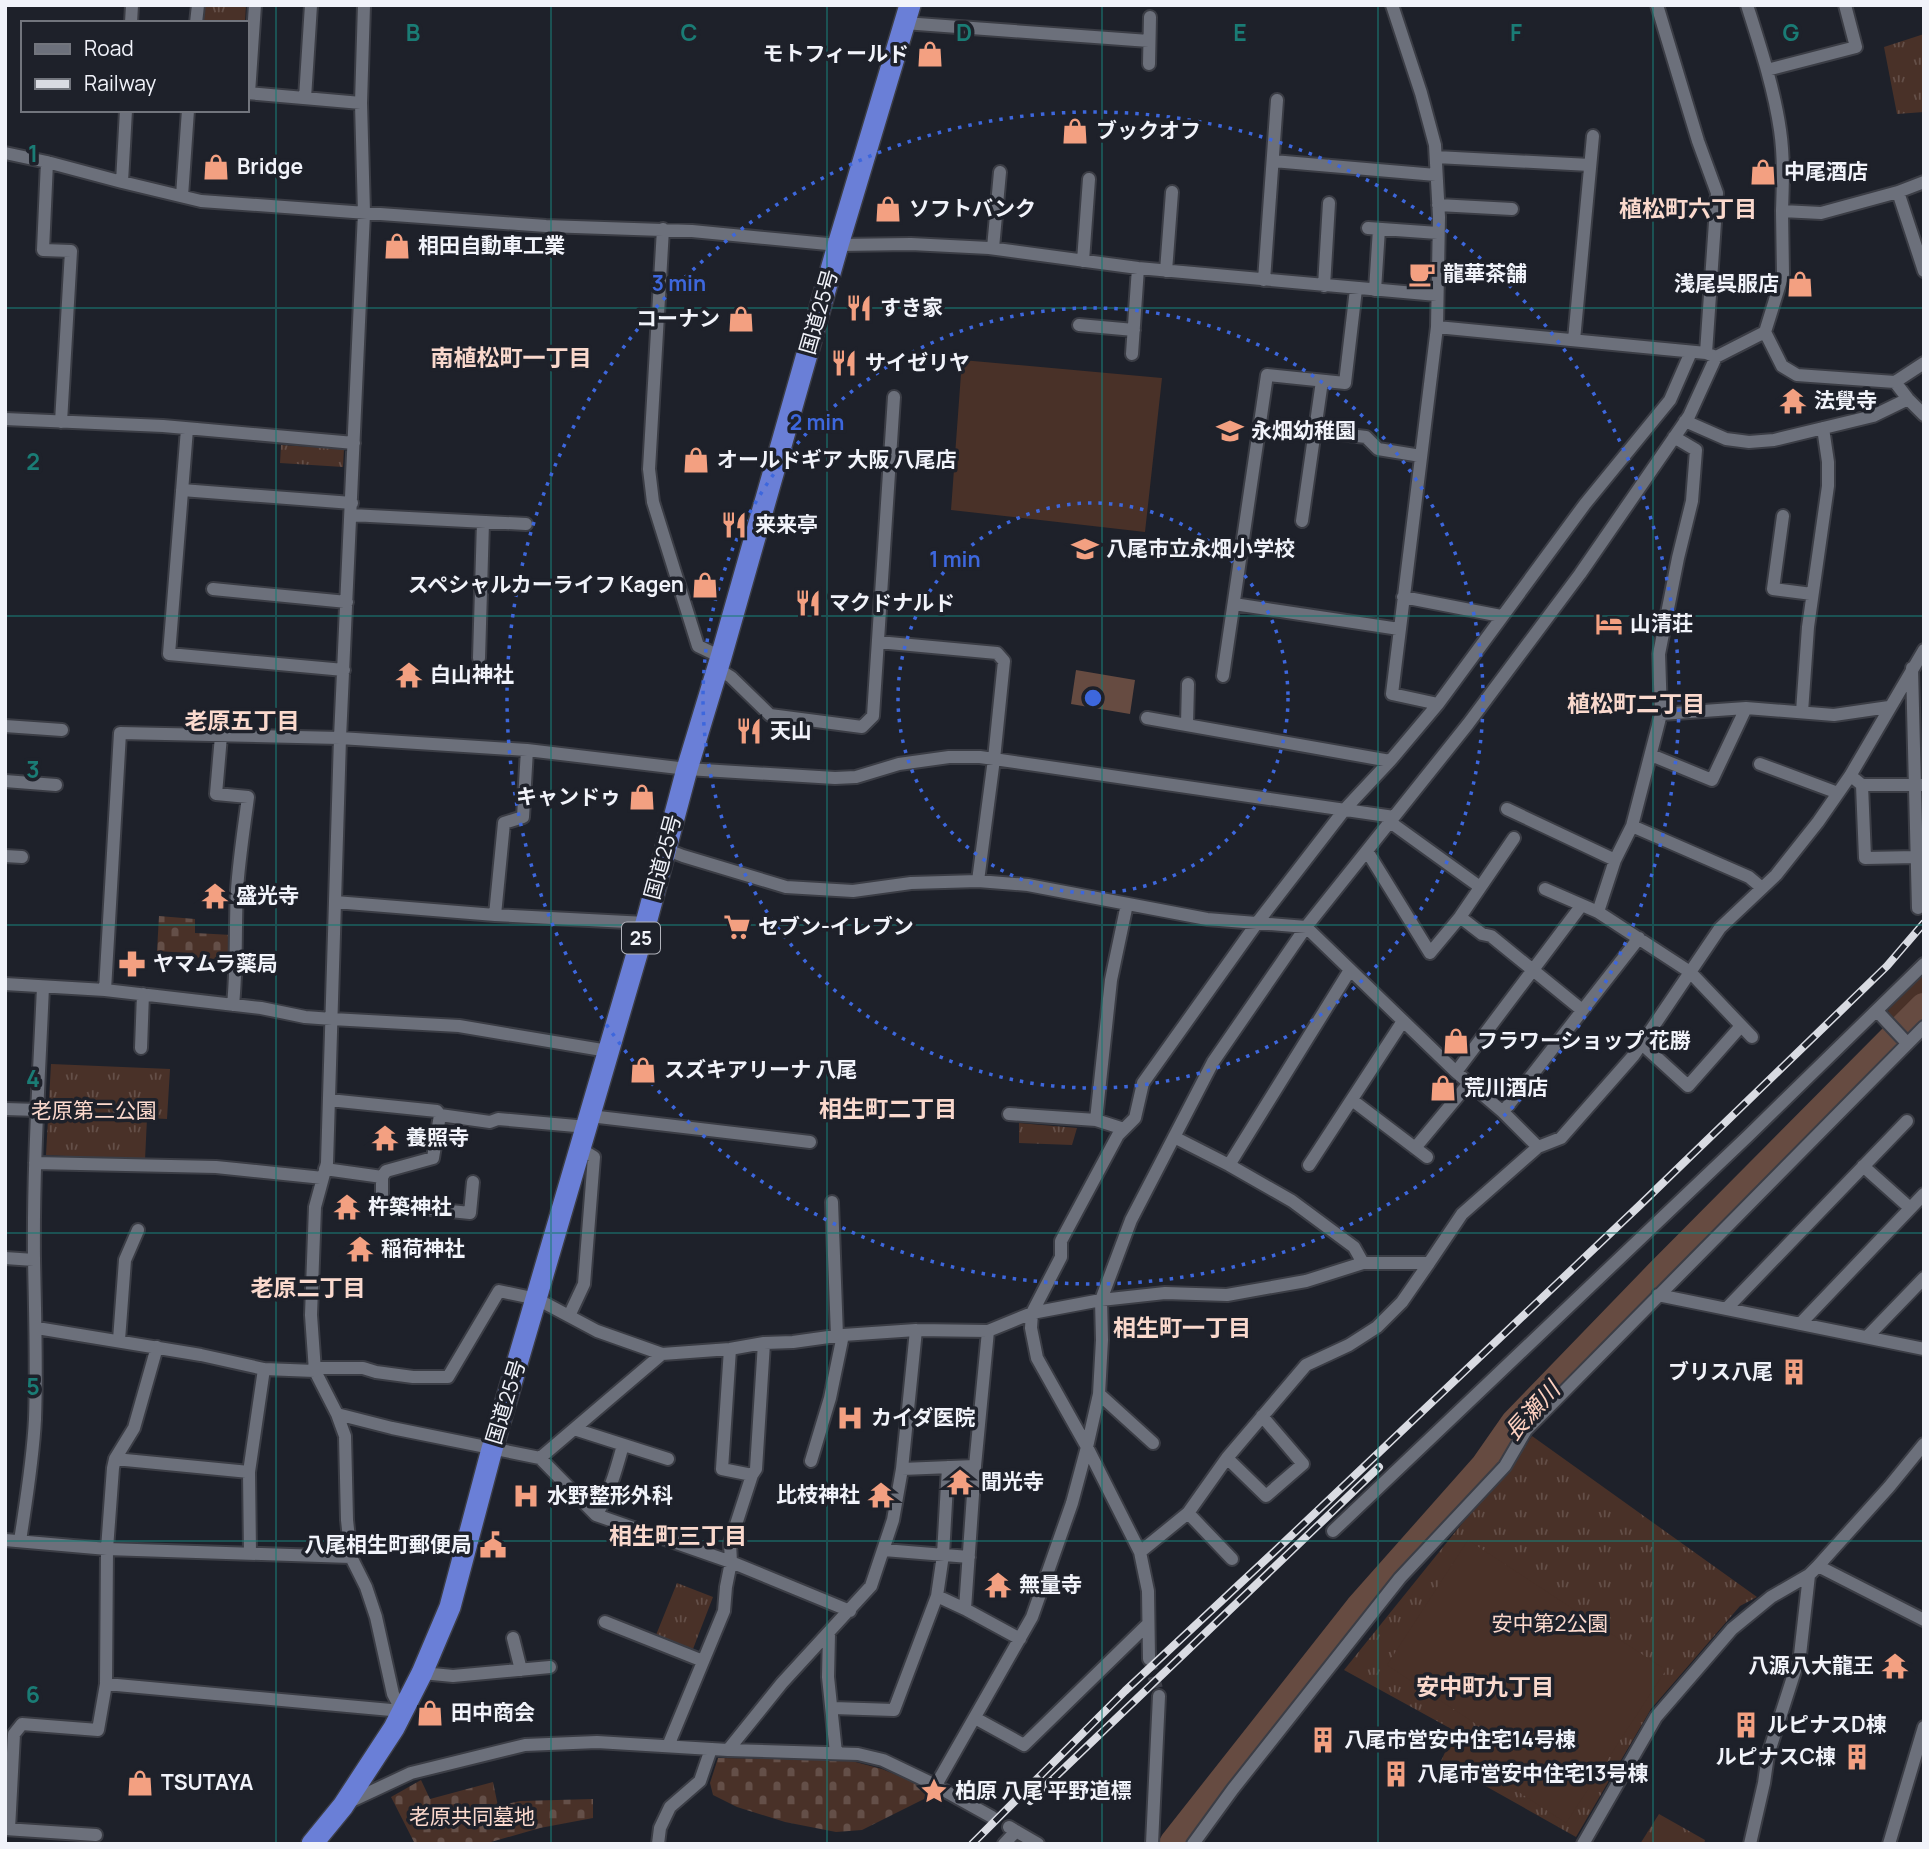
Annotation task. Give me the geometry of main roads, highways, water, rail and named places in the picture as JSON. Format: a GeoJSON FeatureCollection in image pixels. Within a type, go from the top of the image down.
{"type":"FeatureCollection","features":[{"type":"Feature","properties":{"kind":"highway","name":"国道25号"},"geometry":{"type":"LineString","coordinates":[[312,1844],[343,1805],[394,1728],[422,1673],[450,1608],[492,1449],[646,923],[687,769],[720,663],[838,245],[907,14]]}},
{"type":"Feature","properties":{"kind":"waterway","name":"長瀬川"},"geometry":{"type":"LineString","coordinates":[[1174,1844],[1360,1608],[1485,1467],[1515,1424],[1924,1008]]}},
{"type":"Feature","properties":{"kind":"tunnel"},"geometry":{"type":"LineString","coordinates":[[1149,1659],[1159,1696]]}},
{"type":"Feature","properties":{"kind":"railway"},"geometry":{"type":"LineString","coordinates":[[972,1844],[1125,1691],[1639,1206],[1887,966],[1924,923]]}},
{"type":"Feature","properties":{"kind":"railway"},"geometry":{"type":"LineString","coordinates":[[1030,1801],[1379,1467]]}},
{"type":"Feature","properties":{"kind":"place","name":"モトフィールド"},"geometry":{"type":"Point","coordinates":[930,54]}},
{"type":"Feature","properties":{"kind":"place","name":"ブックオフ"},"geometry":{"type":"Point","coordinates":[1075,131]}},
{"type":"Feature","properties":{"kind":"place","name":"Bridge"},"geometry":{"type":"Point","coordinates":[216,167]}},
{"type":"Feature","properties":{"kind":"place","name":"中尾酒店"},"geometry":{"type":"Point","coordinates":[1763,172]}},
{"type":"Feature","properties":{"kind":"place","name":"ソフトバンク"},"geometry":{"type":"Point","coordinates":[888,209]}},
{"type":"Feature","properties":{"kind":"place","name":"相田自動車工業"},"geometry":{"type":"Point","coordinates":[397,246]}},
{"type":"Feature","properties":{"kind":"place","name":"龍華茶舗"},"geometry":{"type":"Point","coordinates":[1422,274]}},
{"type":"Feature","properties":{"kind":"place","name":"浅尾呉服店"},"geometry":{"type":"Point","coordinates":[1800,284]}},
{"type":"Feature","properties":{"kind":"place","name":"すき家"},"geometry":{"type":"Point","coordinates":[859,308]}},
{"type":"Feature","properties":{"kind":"place","name":"コーナン"},"geometry":{"type":"Point","coordinates":[741,319]}},
{"type":"Feature","properties":{"kind":"place","name":"サイゼリヤ"},"geometry":{"type":"Point","coordinates":[844,363]}},
{"type":"Feature","properties":{"kind":"place","name":"法覺寺"},"geometry":{"type":"Point","coordinates":[1793,401]}},
{"type":"Feature","properties":{"kind":"place","name":"永畑幼稚園"},"geometry":{"type":"Point","coordinates":[1230,431]}},
{"type":"Feature","properties":{"kind":"place","name":"オールドギア 大阪 八尾店"},"geometry":{"type":"Point","coordinates":[696,460]}},
{"type":"Feature","properties":{"kind":"place","name":"来来亭"},"geometry":{"type":"Point","coordinates":[734,525]}},
{"type":"Feature","properties":{"kind":"place","name":"八尾市立永畑小学校"},"geometry":{"type":"Point","coordinates":[1085,549]}},
{"type":"Feature","properties":{"kind":"place","name":"スペシャルカーライフ Kagen"},"geometry":{"type":"Point","coordinates":[705,585]}},
{"type":"Feature","properties":{"kind":"place","name":"マクドナルド"},"geometry":{"type":"Point","coordinates":[808,603]}},
{"type":"Feature","properties":{"kind":"place","name":"山清荘"},"geometry":{"type":"Point","coordinates":[1609,624]}},
{"type":"Feature","properties":{"kind":"place","name":"白山神社"},"geometry":{"type":"Point","coordinates":[409,675]}},
{"type":"Feature","properties":{"kind":"place","name":"天山"},"geometry":{"type":"Point","coordinates":[749,731]}},
{"type":"Feature","properties":{"kind":"place","name":"キャンドゥ"},"geometry":{"type":"Point","coordinates":[642,797]}},
{"type":"Feature","properties":{"kind":"place","name":"盛光寺"},"geometry":{"type":"Point","coordinates":[215,896]}},
{"type":"Feature","properties":{"kind":"place","name":"セブン-イレブン"},"geometry":{"type":"Point","coordinates":[737,927]}},
{"type":"Feature","properties":{"kind":"place","name":"ヤマムラ薬局"},"geometry":{"type":"Point","coordinates":[132,964]}},
{"type":"Feature","properties":{"kind":"place","name":"フラワーショップ 花勝"},"geometry":{"type":"Point","coordinates":[1456,1041]}},
{"type":"Feature","properties":{"kind":"place","name":"スズキアリーナ 八尾"},"geometry":{"type":"Point","coordinates":[643,1070]}},
{"type":"Feature","properties":{"kind":"place","name":"荒川酒店"},"geometry":{"type":"Point","coordinates":[1443,1088]}},
{"type":"Feature","properties":{"kind":"place","name":"養照寺"},"geometry":{"type":"Point","coordinates":[385,1138]}},
{"type":"Feature","properties":{"kind":"place","name":"杵築神社"},"geometry":{"type":"Point","coordinates":[347,1207]}},
{"type":"Feature","properties":{"kind":"place","name":"稲荷神社"},"geometry":{"type":"Point","coordinates":[360,1249]}},
{"type":"Feature","properties":{"kind":"place","name":"ブリス八尾"},"geometry":{"type":"Point","coordinates":[1794,1372]}},
{"type":"Feature","properties":{"kind":"place","name":"カイダ医院"},"geometry":{"type":"Point","coordinates":[850,1418]}},
{"type":"Feature","properties":{"kind":"place","name":"聞光寺"},"geometry":{"type":"Point","coordinates":[960,1482]}},
{"type":"Feature","properties":{"kind":"place","name":"比枝神社"},"geometry":{"type":"Point","coordinates":[881,1495]}},
{"type":"Feature","properties":{"kind":"place","name":"水野整形外科"},"geometry":{"type":"Point","coordinates":[526,1496]}},
{"type":"Feature","properties":{"kind":"place","name":"八尾相生町郵便局"},"geometry":{"type":"Point","coordinates":[493,1545]}},
{"type":"Feature","properties":{"kind":"place","name":"無量寺"},"geometry":{"type":"Point","coordinates":[998,1585]}},
{"type":"Feature","properties":{"kind":"place","name":"八源八大龍王"},"geometry":{"type":"Point","coordinates":[1895,1666]}},
{"type":"Feature","properties":{"kind":"place","name":"田中商会"},"geometry":{"type":"Point","coordinates":[430,1713]}},
{"type":"Feature","properties":{"kind":"place","name":"ルピナスD棟"},"geometry":{"type":"Point","coordinates":[1746,1725]}},
{"type":"Feature","properties":{"kind":"place","name":"八尾市営安中住宅14号棟"},"geometry":{"type":"Point","coordinates":[1323,1740]}},
{"type":"Feature","properties":{"kind":"place","name":"ルピナスC棟"},"geometry":{"type":"Point","coordinates":[1857,1757]}},
{"type":"Feature","properties":{"kind":"place","name":"八尾市営安中住宅13号棟"},"geometry":{"type":"Point","coordinates":[1396,1774]}},
{"type":"Feature","properties":{"kind":"place","name":"TSUTAYA"},"geometry":{"type":"Point","coordinates":[140,1783]}},
{"type":"Feature","properties":{"kind":"place","name":"柏原 八尾 平野道標"},"geometry":{"type":"Point","coordinates":[934,1791]}},
{"type":"Feature","properties":{"kind":"district","name":"植松町六丁目"},"geometry":{"type":"Point","coordinates":[1688,209]}},
{"type":"Feature","properties":{"kind":"district","name":"南植松町一丁目"},"geometry":{"type":"Point","coordinates":[511,358]}},
{"type":"Feature","properties":{"kind":"district","name":"植松町二丁目"},"geometry":{"type":"Point","coordinates":[1636,704]}},
{"type":"Feature","properties":{"kind":"district","name":"老原五丁目"},"geometry":{"type":"Point","coordinates":[242,721]}},
{"type":"Feature","properties":{"kind":"district","name":"相生町二丁目"},"geometry":{"type":"Point","coordinates":[888,1109]}},
{"type":"Feature","properties":{"kind":"district","name":"老原二丁目"},"geometry":{"type":"Point","coordinates":[308,1288]}},
{"type":"Feature","properties":{"kind":"district","name":"相生町一丁目"},"geometry":{"type":"Point","coordinates":[1182,1328]}},
{"type":"Feature","properties":{"kind":"district","name":"相生町三丁目"},"geometry":{"type":"Point","coordinates":[678,1536]}},
{"type":"Feature","properties":{"kind":"district","name":"安中町九丁目"},"geometry":{"type":"Point","coordinates":[1485,1687]}},
{"type":"Feature","properties":{"kind":"park label","name":"老原第二公園"},"geometry":{"type":"Point","coordinates":[94,1111]}},
{"type":"Feature","properties":{"kind":"park label","name":"安中第2公園"},"geometry":{"type":"Point","coordinates":[1550,1624]}},
{"type":"Feature","properties":{"kind":"park label","name":"老原共同墓地"},"geometry":{"type":"Point","coordinates":[472,1817]}}]}
